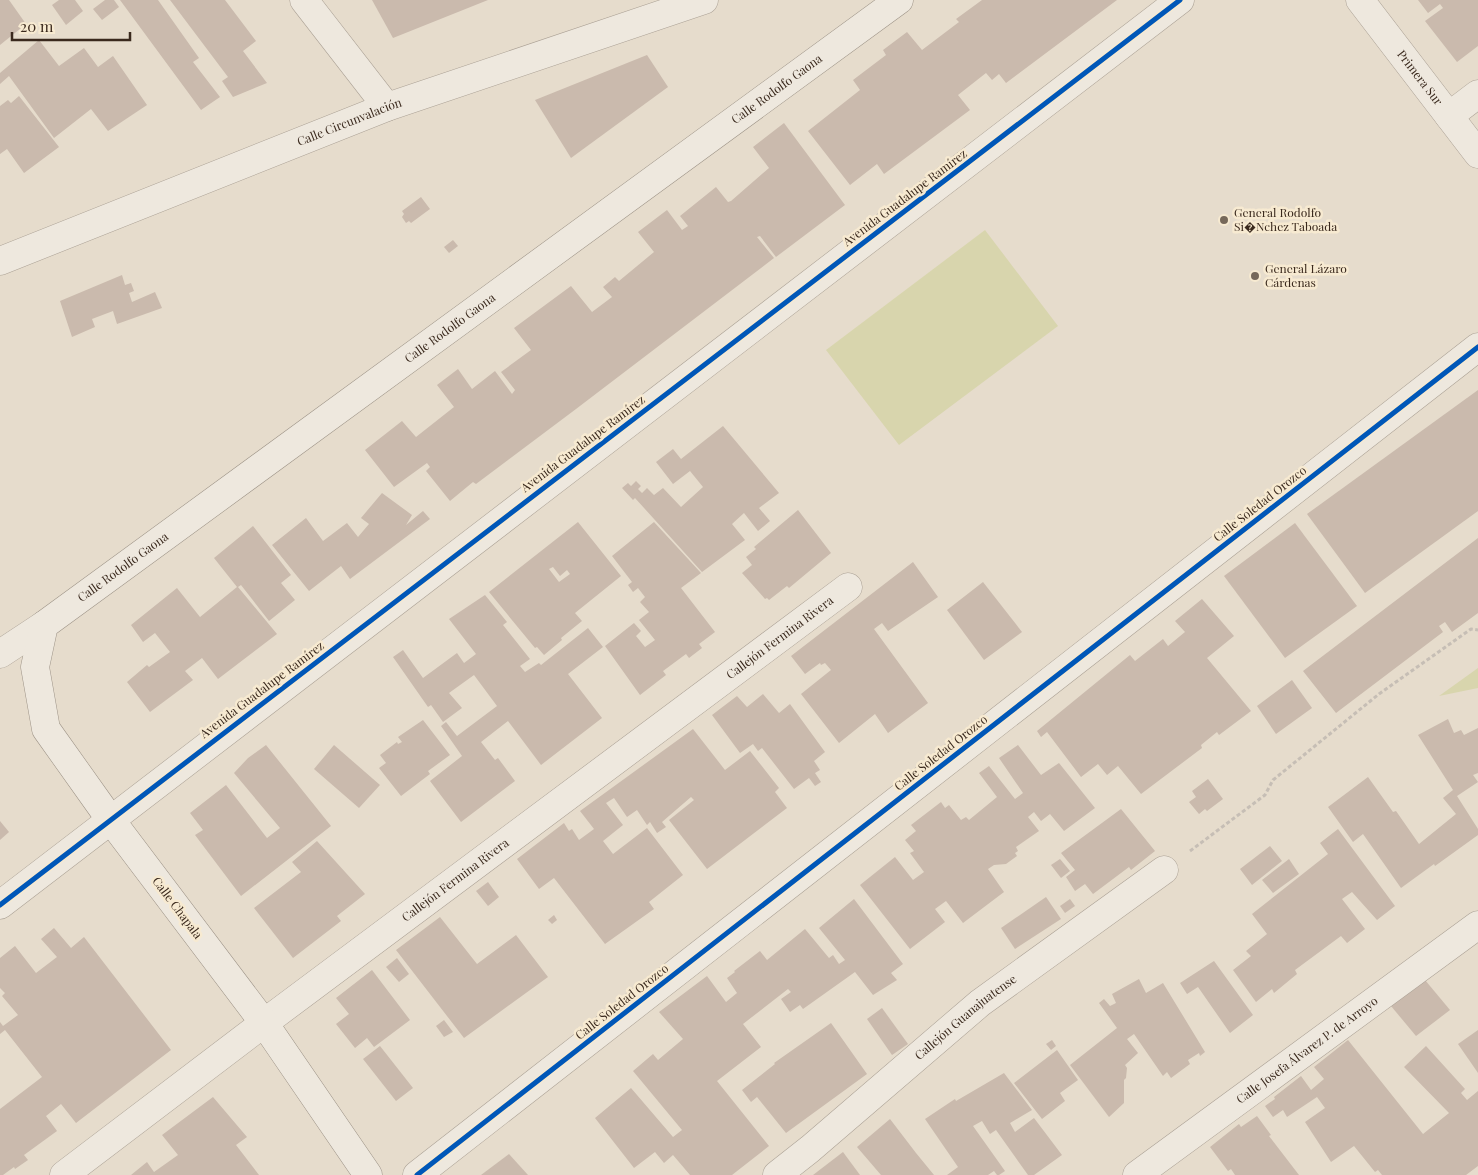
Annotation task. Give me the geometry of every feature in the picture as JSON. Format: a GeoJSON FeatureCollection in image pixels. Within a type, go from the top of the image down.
{"type":"FeatureCollection","features":[{"type":"Feature","properties":{"kind":"street"},"geometry":{"type":"LineString","coordinates":[[304,0],[387,107]]}},
{"type":"Feature","properties":{"kind":"street","name":"Calle Circunvalación"},"geometry":{"type":"LineString","coordinates":[[0,261],[387,107],[704,0]]}},
{"type":"Feature","properties":{"kind":"street","name":"Calle Rodolfo Gaona"},"geometry":{"type":"LineString","coordinates":[[0,654],[44,625],[899,0]]}},
{"type":"Feature","properties":{"kind":"street","name":"Avenida Guadalupe Ramírez"},"geometry":{"type":"LineString","coordinates":[[0,905],[1180,0]]}},
{"type":"Feature","properties":{"kind":"street","name":"Primera Sur"},"geometry":{"type":"LineString","coordinates":[[1360,0],[1478,154]]}},
{"type":"Feature","properties":{"kind":"street"},"geometry":{"type":"LineString","coordinates":[[1449,116],[1478,94]]}},
{"type":"Feature","properties":{"kind":"street","name":"Calle Soledad Orozco"},"geometry":{"type":"LineString","coordinates":[[416,1175],[1478,347]]}},
{"type":"Feature","properties":{"kind":"street","name":"Callejón Fermina Rivera"},"geometry":{"type":"LineString","coordinates":[[64,1175],[264,1022],[848,587]]}},
{"type":"Feature","properties":{"kind":"street","name":"Calle Chapala"},"geometry":{"type":"LineString","coordinates":[[44,625],[35,667],[46,729],[110,819],[264,1022],[368,1175]]}},
{"type":"Feature","properties":{"kind":"street","name":"Callejón Guanajuatense"},"geometry":{"type":"LineString","coordinates":[[777,1175],[810,1149],[980,1002],[1164,870]]}},
{"type":"Feature","properties":{"kind":"street","name":"Calle Josefa Álvarez P. de Arroyo"},"geometry":{"type":"LineString","coordinates":[[1138,1175],[1478,925]]}},
{"type":"Feature","properties":{"kind":"path"},"geometry":{"type":"LineString","coordinates":[[1164,870],[1265,795],[1273,780],[1379,694],[1471,629],[1478,630]]}},
{"type":"Feature","properties":{"kind":"shaded area"},"geometry":{"type":"Polygon","coordinates":[[[985,230],[1058,326],[899,445],[826,350],[985,230]]]}},
{"type":"Feature","properties":{"kind":"shaded area"},"geometry":{"type":"Polygon","coordinates":[[[1478,668],[1478,688],[1439,696],[1478,668]]]}},
{"type":"Feature","properties":{"kind":"building"},"geometry":{"type":"Polygon","coordinates":[[[0,0],[9,0],[26,24],[0,45],[0,0]]]}},
{"type":"Feature","properties":{"kind":"building"},"geometry":{"type":"Polygon","coordinates":[[[59,0],[75,0],[83,11],[66,25],[52,5],[59,0]]]}},
{"type":"Feature","properties":{"kind":"building"},"geometry":{"type":"Polygon","coordinates":[[[105,0],[114,0],[119,7],[102,20],[93,9],[105,0]]]}},
{"type":"Feature","properties":{"kind":"building"},"geometry":{"type":"Polygon","coordinates":[[[120,0],[158,0],[199,58],[193,62],[220,97],[201,110],[120,0]]]}},
{"type":"Feature","properties":{"kind":"building"},"geometry":{"type":"Polygon","coordinates":[[[170,0],[225,0],[256,41],[243,51],[267,83],[233,97],[222,81],[228,77],[170,0]]]}},
{"type":"Feature","properties":{"kind":"building"},"geometry":{"type":"Polygon","coordinates":[[[372,0],[488,0],[393,38],[372,0]]]}},
{"type":"Feature","properties":{"kind":"building"},"geometry":{"type":"Polygon","coordinates":[[[982,0],[1117,0],[1006,83],[999,74],[992,80],[986,73],[958,95],[970,110],[884,174],[877,164],[850,185],[808,131],[860,90],[853,80],[886,55],[883,50],[907,32],[922,50],[959,22],[956,19],[982,0]]]}},
{"type":"Feature","properties":{"kind":"building"},"geometry":{"type":"Polygon","coordinates":[[[1418,0],[1478,0],[1478,46],[1457,62],[1425,21],[1443,8],[1440,4],[1428,13],[1418,0]]]}},
{"type":"Feature","properties":{"kind":"building"},"geometry":{"type":"Polygon","coordinates":[[[39,40],[59,66],[84,48],[98,67],[113,56],[147,105],[108,131],[91,109],[54,138],[9,76],[0,84],[0,73],[39,40]]]}},
{"type":"Feature","properties":{"kind":"building"},"geometry":{"type":"Polygon","coordinates":[[[647,55],[668,87],[571,158],[535,100],[647,55]]]}},
{"type":"Feature","properties":{"kind":"building"},"geometry":{"type":"Polygon","coordinates":[[[19,96],[59,147],[24,173],[7,149],[0,154],[0,106],[8,100],[11,103],[19,96]]]}},
{"type":"Feature","properties":{"kind":"building"},"geometry":{"type":"Polygon","coordinates":[[[784,123],[845,205],[776,257],[760,236],[757,237],[774,258],[476,484],[473,482],[450,501],[426,471],[430,467],[427,463],[394,487],[365,450],[402,421],[416,437],[454,407],[437,385],[458,369],[472,389],[495,371],[512,394],[515,390],[501,372],[531,350],[514,328],[571,286],[592,312],[612,297],[603,287],[615,277],[619,281],[654,252],[638,232],[667,210],[682,230],[688,226],[680,216],[716,187],[728,202],[731,201],[769,168],[753,147],[784,123]]]}},
{"type":"Feature","properties":{"kind":"building"},"geometry":{"type":"Polygon","coordinates":[[[421,197],[430,209],[411,223],[409,221],[406,223],[402,217],[404,214],[402,211],[421,197]]]}},
{"type":"Feature","properties":{"kind":"building"},"geometry":{"type":"Polygon","coordinates":[[[453,240],[458,246],[449,253],[444,247],[453,240]]]}},
{"type":"Feature","properties":{"kind":"building"},"geometry":{"type":"Polygon","coordinates":[[[122,275],[125,285],[131,283],[134,291],[129,293],[132,302],[155,292],[162,308],[117,324],[113,311],[92,319],[95,327],[72,337],[60,301],[122,275]]]}},
{"type":"Feature","properties":{"kind":"building"},"geometry":{"type":"Polygon","coordinates":[[[1478,390],[1478,511],[1365,593],[1307,514],[1478,390]]]}},
{"type":"Feature","properties":{"kind":"building"},"geometry":{"type":"Polygon","coordinates":[[[723,426],[779,493],[759,508],[770,521],[758,531],[744,513],[732,524],[745,540],[702,572],[635,498],[633,500],[622,488],[628,483],[631,486],[636,481],[641,486],[638,489],[642,493],[647,488],[654,495],[663,488],[681,507],[703,487],[690,471],[673,484],[656,462],[673,449],[681,459],[723,426]]]}},
{"type":"Feature","properties":{"kind":"building"},"geometry":{"type":"Polygon","coordinates":[[[382,493],[412,515],[406,525],[423,511],[430,519],[350,579],[341,566],[309,591],[272,545],[306,518],[323,541],[347,523],[358,537],[369,524],[361,518],[382,493]]]}},
{"type":"Feature","properties":{"kind":"building"},"geometry":{"type":"Polygon","coordinates":[[[798,510],[831,553],[789,588],[787,586],[769,600],[765,599],[742,573],[752,565],[746,557],[756,549],[754,547],[798,510]]]}},
{"type":"Feature","properties":{"kind":"building"},"geometry":{"type":"Polygon","coordinates":[[[578,522],[621,576],[575,613],[582,621],[544,655],[537,647],[535,648],[489,592],[578,522]],[[553,567],[549,569],[559,582],[570,574],[567,570],[560,576],[553,567]]]}},
{"type":"Feature","properties":{"kind":"building"},"geometry":{"type":"Polygon","coordinates":[[[654,522],[701,573],[681,588],[715,632],[699,644],[702,648],[689,658],[686,654],[663,671],[666,675],[640,695],[605,646],[634,623],[641,631],[636,636],[645,647],[655,640],[639,620],[649,612],[640,602],[645,597],[638,588],[633,592],[628,585],[632,582],[612,556],[654,522]]]}},
{"type":"Feature","properties":{"kind":"building"},"geometry":{"type":"Polygon","coordinates":[[[1295,523],[1357,606],[1285,658],[1224,576],[1295,523]]]}},
{"type":"Feature","properties":{"kind":"building"},"geometry":{"type":"Polygon","coordinates":[[[253,526],[291,575],[281,583],[295,600],[269,621],[241,585],[238,587],[277,634],[218,679],[202,658],[185,671],[193,680],[150,712],[127,682],[147,665],[149,667],[170,652],[155,633],[143,642],[131,625],[177,588],[200,617],[237,587],[214,558],[253,526]]]}},
{"type":"Feature","properties":{"kind":"building"},"geometry":{"type":"Polygon","coordinates":[[[1478,538],[1478,613],[1452,632],[1445,622],[1439,626],[1443,632],[1336,713],[1303,671],[1478,538]]]}},
{"type":"Feature","properties":{"kind":"building"},"geometry":{"type":"Polygon","coordinates":[[[913,562],[938,597],[888,631],[882,623],[874,629],[928,703],[888,733],[875,714],[839,743],[801,694],[831,670],[825,663],[821,665],[820,663],[805,674],[791,656],[913,562]]]}},
{"type":"Feature","properties":{"kind":"building"},"geometry":{"type":"Polygon","coordinates":[[[983,582],[1022,632],[984,660],[947,610],[983,582]]]}},
{"type":"Feature","properties":{"kind":"building"},"geometry":{"type":"Polygon","coordinates":[[[485,595],[507,622],[503,625],[530,659],[520,666],[525,672],[539,663],[541,665],[588,628],[603,647],[568,674],[602,718],[541,765],[508,721],[481,742],[495,760],[498,758],[515,781],[461,822],[430,781],[462,756],[441,726],[446,722],[457,736],[497,706],[474,675],[449,693],[462,708],[443,722],[431,705],[428,707],[393,657],[403,650],[423,678],[457,653],[464,663],[476,654],[449,619],[485,595]]]}},
{"type":"Feature","properties":{"kind":"building"},"geometry":{"type":"Polygon","coordinates":[[[1202,599],[1234,636],[1207,658],[1251,711],[1219,735],[1217,732],[1201,745],[1202,748],[1141,794],[1118,766],[1107,775],[1098,764],[1081,777],[1047,732],[1041,737],[1037,731],[1130,655],[1135,661],[1163,639],[1168,646],[1185,632],[1175,621],[1202,599]]]}},
{"type":"Feature","properties":{"kind":"building"},"geometry":{"type":"Polygon","coordinates":[[[1292,680],[1312,708],[1276,734],[1257,706],[1292,680]]]}},
{"type":"Feature","properties":{"kind":"building"},"geometry":{"type":"Polygon","coordinates":[[[763,694],[779,713],[790,704],[825,752],[814,761],[820,770],[815,773],[821,782],[815,786],[809,778],[794,789],[762,748],[758,751],[753,744],[740,753],[712,715],[737,696],[747,707],[763,694]]]}},
{"type":"Feature","properties":{"kind":"building"},"geometry":{"type":"Polygon","coordinates":[[[1448,719],[1454,733],[1461,730],[1464,735],[1478,728],[1478,773],[1473,775],[1478,782],[1457,796],[1478,829],[1478,835],[1401,888],[1363,834],[1353,842],[1328,807],[1368,777],[1393,812],[1396,811],[1419,844],[1456,814],[1443,798],[1453,790],[1418,735],[1448,719]]]}},
{"type":"Feature","properties":{"kind":"building"},"geometry":{"type":"Polygon","coordinates":[[[423,720],[450,755],[428,771],[430,774],[401,796],[379,768],[386,763],[380,755],[397,742],[398,744],[402,742],[398,737],[423,720]]]}},
{"type":"Feature","properties":{"kind":"building"},"geometry":{"type":"Polygon","coordinates":[[[693,729],[725,770],[750,751],[779,788],[775,792],[787,808],[707,869],[669,820],[694,800],[691,797],[662,822],[666,827],[657,833],[650,822],[647,825],[637,810],[627,817],[614,798],[606,803],[623,825],[603,841],[613,854],[647,828],[683,875],[649,902],[654,909],[605,944],[554,878],[539,889],[517,859],[564,823],[569,831],[572,829],[579,840],[594,829],[580,811],[693,729]]]}},
{"type":"Feature","properties":{"kind":"building"},"geometry":{"type":"Polygon","coordinates":[[[266,745],[331,826],[241,896],[195,835],[203,830],[190,813],[226,785],[267,838],[280,828],[234,773],[248,758],[266,745]]]}},
{"type":"Feature","properties":{"kind":"building"},"geometry":{"type":"Polygon","coordinates":[[[334,745],[380,785],[359,808],[314,769],[334,745]]]}},
{"type":"Feature","properties":{"kind":"building"},"geometry":{"type":"Polygon","coordinates":[[[1018,745],[1041,775],[1059,763],[1095,808],[1064,831],[1050,814],[1041,821],[1034,812],[1028,817],[1039,831],[1016,847],[1018,851],[1015,853],[1017,856],[1006,864],[994,865],[988,869],[1004,892],[963,923],[946,901],[935,909],[945,922],[910,949],[860,885],[895,857],[913,880],[924,872],[910,853],[914,851],[905,840],[916,831],[911,825],[941,802],[945,808],[949,805],[961,820],[966,817],[969,820],[997,797],[979,773],[989,766],[1015,799],[1023,793],[999,758],[1018,745]]]}},
{"type":"Feature","properties":{"kind":"building"},"geometry":{"type":"Polygon","coordinates":[[[1208,779],[1223,799],[1207,811],[1205,809],[1199,814],[1189,802],[1196,797],[1192,791],[1208,779]]]}},
{"type":"Feature","properties":{"kind":"building"},"geometry":{"type":"Polygon","coordinates":[[[1121,809],[1155,851],[1131,870],[1129,867],[1093,894],[1085,884],[1075,891],[1066,877],[1075,870],[1061,853],[1121,809]]]}},
{"type":"Feature","properties":{"kind":"building"},"geometry":{"type":"Polygon","coordinates":[[[0,821],[9,832],[0,840],[0,821]]]}},
{"type":"Feature","properties":{"kind":"building"},"geometry":{"type":"Polygon","coordinates":[[[1338,829],[1395,906],[1377,920],[1352,892],[1342,899],[1365,929],[1347,943],[1341,936],[1295,970],[1297,974],[1274,993],[1272,989],[1256,1002],[1233,970],[1251,956],[1246,951],[1267,934],[1252,914],[1328,854],[1320,843],[1338,829]]]}},
{"type":"Feature","properties":{"kind":"building"},"geometry":{"type":"Polygon","coordinates":[[[317,841],[365,894],[337,916],[341,921],[293,958],[254,908],[301,872],[292,862],[317,841]]]}},
{"type":"Feature","properties":{"kind":"building"},"geometry":{"type":"Polygon","coordinates":[[[1270,846],[1282,861],[1252,885],[1240,869],[1270,846]]]}},
{"type":"Feature","properties":{"kind":"building"},"geometry":{"type":"Polygon","coordinates":[[[1060,859],[1070,871],[1061,878],[1051,865],[1060,859]]]}},
{"type":"Feature","properties":{"kind":"building"},"geometry":{"type":"Polygon","coordinates":[[[1289,859],[1299,874],[1273,893],[1262,880],[1289,859]]]}},
{"type":"Feature","properties":{"kind":"building"},"geometry":{"type":"Polygon","coordinates":[[[488,882],[499,897],[488,906],[476,891],[488,882]]]}},
{"type":"Feature","properties":{"kind":"building"},"geometry":{"type":"Polygon","coordinates":[[[1046,897],[1061,919],[1015,949],[1001,928],[1046,897]]]}},
{"type":"Feature","properties":{"kind":"building"},"geometry":{"type":"Polygon","coordinates":[[[854,899],[903,964],[891,973],[897,980],[873,995],[855,972],[803,1009],[800,1005],[790,1012],[781,999],[791,992],[788,989],[743,1024],[761,1047],[717,1081],[769,1146],[732,1175],[690,1175],[673,1155],[664,1163],[655,1152],[634,1168],[595,1118],[631,1088],[673,1137],[682,1130],[633,1071],[653,1054],[658,1060],[683,1039],[659,1012],[707,976],[726,1002],[737,993],[727,978],[734,971],[760,951],[767,960],[805,929],[829,958],[833,955],[839,964],[845,960],[819,928],[854,899]]]}},
{"type":"Feature","properties":{"kind":"building"},"geometry":{"type":"Polygon","coordinates":[[[1070,899],[1075,906],[1065,913],[1060,906],[1070,899]]]}},
{"type":"Feature","properties":{"kind":"building"},"geometry":{"type":"Polygon","coordinates":[[[554,915],[557,920],[552,924],[548,920],[554,915]]]}},
{"type":"Feature","properties":{"kind":"building"},"geometry":{"type":"Polygon","coordinates":[[[440,917],[477,964],[516,935],[548,977],[464,1038],[396,950],[440,917]]]}},
{"type":"Feature","properties":{"kind":"building"},"geometry":{"type":"Polygon","coordinates":[[[54,928],[71,948],[84,937],[171,1050],[76,1123],[61,1104],[46,1116],[57,1131],[24,1155],[28,1160],[15,1169],[14,1167],[0,1175],[0,1109],[42,1077],[5,1030],[0,1034],[0,1022],[3,1026],[18,1015],[2,996],[5,993],[0,988],[0,958],[15,946],[36,973],[57,957],[41,939],[54,928]]]}},
{"type":"Feature","properties":{"kind":"building"},"geometry":{"type":"Polygon","coordinates":[[[397,958],[409,974],[399,982],[386,967],[397,958]]]}},
{"type":"Feature","properties":{"kind":"building"},"geometry":{"type":"Polygon","coordinates":[[[1214,961],[1253,1015],[1230,1033],[1198,987],[1187,994],[1180,983],[1214,961]]]}},
{"type":"Feature","properties":{"kind":"building"},"geometry":{"type":"Polygon","coordinates":[[[372,970],[410,1020],[374,1047],[367,1038],[355,1048],[336,1024],[349,1014],[336,998],[372,970]]]}},
{"type":"Feature","properties":{"kind":"building"},"geometry":{"type":"Polygon","coordinates":[[[1139,979],[1146,993],[1163,983],[1205,1052],[1200,1056],[1199,1053],[1188,1060],[1190,1064],[1171,1078],[1167,1072],[1163,1076],[1134,1034],[1127,1039],[1138,1053],[1125,1065],[1127,1068],[1124,1080],[1124,1103],[1109,1117],[1070,1065],[1117,1028],[1099,1003],[1104,999],[1110,1006],[1116,1003],[1112,994],[1139,979]]]}},
{"type":"Feature","properties":{"kind":"building"},"geometry":{"type":"Polygon","coordinates":[[[1425,980],[1450,1010],[1416,1036],[1391,1006],[1425,980]]]}},
{"type":"Feature","properties":{"kind":"building"},"geometry":{"type":"Polygon","coordinates":[[[882,1008],[908,1044],[892,1055],[867,1019],[882,1008]]]}},
{"type":"Feature","properties":{"kind":"building"},"geometry":{"type":"Polygon","coordinates":[[[444,1020],[453,1032],[444,1037],[436,1026],[444,1020]]]}},
{"type":"Feature","properties":{"kind":"building"},"geometry":{"type":"Polygon","coordinates":[[[831,1023],[867,1074],[786,1133],[757,1097],[751,1102],[742,1090],[774,1063],[831,1023]]]}},
{"type":"Feature","properties":{"kind":"building"},"geometry":{"type":"Polygon","coordinates":[[[1478,1030],[1478,1073],[1458,1044],[1478,1030]]]}},
{"type":"Feature","properties":{"kind":"building"},"geometry":{"type":"Polygon","coordinates":[[[1052,1040],[1056,1046],[1051,1050],[1046,1044],[1052,1040]]]}},
{"type":"Feature","properties":{"kind":"building"},"geometry":{"type":"Polygon","coordinates":[[[1348,1040],[1423,1134],[1449,1113],[1404,1067],[1426,1046],[1465,1089],[1461,1093],[1467,1100],[1478,1091],[1478,1166],[1466,1175],[1382,1175],[1378,1170],[1375,1172],[1354,1146],[1331,1162],[1305,1122],[1325,1108],[1317,1097],[1287,1117],[1283,1110],[1273,1117],[1265,1106],[1301,1076],[1311,1090],[1324,1079],[1314,1067],[1348,1040]]]}},
{"type":"Feature","properties":{"kind":"building"},"geometry":{"type":"Polygon","coordinates":[[[380,1046],[413,1088],[396,1101],[363,1059],[380,1046]]]}},
{"type":"Feature","properties":{"kind":"building"},"geometry":{"type":"Polygon","coordinates":[[[1057,1050],[1078,1080],[1060,1093],[1065,1101],[1042,1119],[1014,1083],[1057,1050]]]}},
{"type":"Feature","properties":{"kind":"building"},"geometry":{"type":"Polygon","coordinates":[[[1004,1073],[1032,1110],[1010,1123],[1015,1132],[1034,1118],[1062,1155],[1034,1175],[1028,1175],[996,1130],[990,1134],[982,1121],[973,1126],[1005,1171],[999,1175],[994,1171],[988,1175],[947,1175],[958,1167],[925,1119],[955,1099],[956,1101],[1004,1073]]]}},
{"type":"Feature","properties":{"kind":"building"},"geometry":{"type":"Polygon","coordinates":[[[213,1097],[247,1137],[236,1145],[259,1175],[131,1175],[147,1162],[154,1172],[178,1155],[162,1135],[213,1097]]]}},
{"type":"Feature","properties":{"kind":"building"},"geometry":{"type":"Polygon","coordinates":[[[1257,1116],[1271,1135],[1269,1136],[1299,1175],[1235,1175],[1231,1169],[1228,1171],[1210,1147],[1239,1124],[1241,1127],[1257,1116]]]}},
{"type":"Feature","properties":{"kind":"building"},"geometry":{"type":"Polygon","coordinates":[[[890,1119],[934,1175],[881,1175],[857,1147],[890,1119]]]}},
{"type":"Feature","properties":{"kind":"building"},"geometry":{"type":"Polygon","coordinates":[[[843,1152],[860,1175],[813,1175],[843,1152]]]}},
{"type":"Feature","properties":{"kind":"building"},"geometry":{"type":"Polygon","coordinates":[[[509,1154],[528,1175],[481,1175],[509,1154]]]}},
{"type":"Feature","properties":{"kind":"cycle path"},"geometry":{"type":"LineString","coordinates":[[0,905],[1180,0]]}},
{"type":"Feature","properties":{"kind":"cycle path"},"geometry":{"type":"LineString","coordinates":[[417,1175],[1478,347]]}},
{"type":"Feature","properties":{"kind":"place","name":"General Rodolfo Si�Nchez Taboada"},"geometry":{"type":"Point","coordinates":[1224,220]}},
{"type":"Feature","properties":{"kind":"place","name":"General Lázaro Cárdenas"},"geometry":{"type":"Point","coordinates":[1255,276]}}]}
